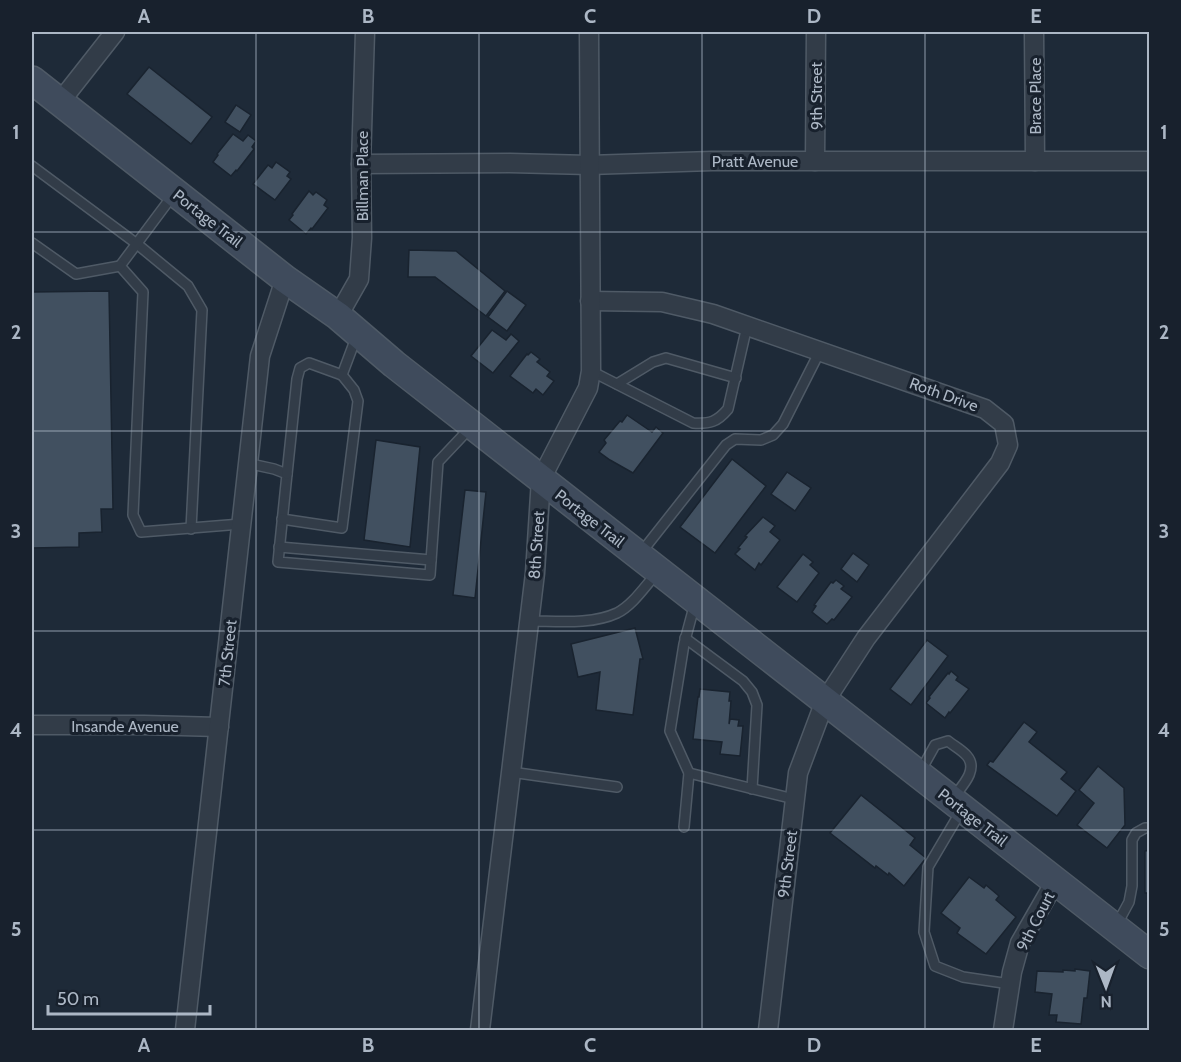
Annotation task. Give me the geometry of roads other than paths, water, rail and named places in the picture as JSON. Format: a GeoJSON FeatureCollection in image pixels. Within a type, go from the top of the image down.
{"type":"FeatureCollection","features":[{"type":"Feature","properties":{"kind":"main road","name":"Portage Trail"},"geometry":{"type":"LineString","coordinates":[[32,80],[285,279],[348,325],[394,364],[695,601],[1055,882],[1132,939]]}},
{"type":"Feature","properties":{"kind":"street"},"geometry":{"type":"LineString","coordinates":[[60,102],[115,32]]}},
{"type":"Feature","properties":{"kind":"street","name":"Billman Place"},"geometry":{"type":"LineString","coordinates":[[348,325],[358,279],[362,238],[364,32]]}},
{"type":"Feature","properties":{"kind":"street","name":"8th Street"},"geometry":{"type":"LineString","coordinates":[[480,1030],[535,573],[541,479],[588,388],[591,371],[588,32]]}},
{"type":"Feature","properties":{"kind":"street","name":"9th Street"},"geometry":{"type":"LineString","coordinates":[[815,160],[816,32]]}},
{"type":"Feature","properties":{"kind":"street","name":"Brace Place"},"geometry":{"type":"LineString","coordinates":[[1034,32],[1035,161]]}},
{"type":"Feature","properties":{"kind":"street","name":"Pratt Avenue"},"geometry":{"type":"LineString","coordinates":[[361,164],[589,165],[712,160],[1149,161]]}},
{"type":"Feature","properties":{"kind":"street","name":"7th Street"},"geometry":{"type":"LineString","coordinates":[[185,1030],[260,356],[285,279]]}},
{"type":"Feature","properties":{"kind":"street","name":"Roth Drive"},"geometry":{"type":"LineString","coordinates":[[590,301],[662,302],[713,314],[985,409],[1004,424],[1008,445],[1000,463],[866,638],[825,701]]}},
{"type":"Feature","properties":{"kind":"street","name":"9th Street"},"geometry":{"type":"LineString","coordinates":[[768,1030],[798,773],[825,701]]}},
{"type":"Feature","properties":{"kind":"street","name":"Insande Avenue"},"geometry":{"type":"LineString","coordinates":[[32,726],[219,727]]}},
{"type":"Feature","properties":{"kind":"street","name":"9th Court"},"geometry":{"type":"LineString","coordinates":[[1003,1030],[1012,972],[1020,944],[1055,882]]}},
{"type":"Feature","properties":{"kind":"lane"},"geometry":{"type":"LineString","coordinates":[[32,166],[137,244],[188,286],[202,310],[190,529]]}},
{"type":"Feature","properties":{"kind":"lane"},"geometry":{"type":"LineString","coordinates":[[32,243],[76,274],[120,266],[175,193]]}},
{"type":"Feature","properties":{"kind":"lane"},"geometry":{"type":"LineString","coordinates":[[120,266],[143,292],[133,515],[141,532],[241,524]]}},
{"type":"Feature","properties":{"kind":"lane"},"geometry":{"type":"LineString","coordinates":[[342,375],[348,325]]}},
{"type":"Feature","properties":{"kind":"lane"},"geometry":{"type":"LineString","coordinates":[[591,371],[693,423],[708,424],[721,417],[728,409],[747,326]]}},
{"type":"Feature","properties":{"kind":"lane"},"geometry":{"type":"LineString","coordinates":[[529,621],[575,621],[598,618],[618,613],[632,602],[648,564],[726,446],[735,439],[761,440],[773,435],[783,424],[820,351]]}},
{"type":"Feature","properties":{"kind":"lane"},"geometry":{"type":"LineString","coordinates":[[616,384],[653,362],[666,358],[736,378]]}},
{"type":"Feature","properties":{"kind":"lane"},"geometry":{"type":"LineString","coordinates":[[282,519],[342,528],[358,402],[354,390],[342,375],[309,363],[300,368],[297,379],[287,474],[282,519],[279,547],[278,562],[430,575],[438,462],[472,425]]}},
{"type":"Feature","properties":{"kind":"lane"},"geometry":{"type":"LineString","coordinates":[[247,463],[274,468],[287,474]]}},
{"type":"Feature","properties":{"kind":"lane"},"geometry":{"type":"LineString","coordinates":[[279,547],[431,560]]}},
{"type":"Feature","properties":{"kind":"lane"},"geometry":{"type":"LineString","coordinates":[[684,827],[689,773],[670,731],[685,638],[695,601]]}},
{"type":"Feature","properties":{"kind":"lane"},"geometry":{"type":"LineString","coordinates":[[685,638],[742,681],[752,692],[757,705],[752,789]]}},
{"type":"Feature","properties":{"kind":"lane"},"geometry":{"type":"LineString","coordinates":[[918,775],[935,745],[948,741],[967,756],[971,764],[971,773],[928,867],[924,932],[935,966],[963,977],[1010,984]]}},
{"type":"Feature","properties":{"kind":"lane"},"geometry":{"type":"LineString","coordinates":[[511,772],[617,787]]}},
{"type":"Feature","properties":{"kind":"lane"},"geometry":{"type":"LineString","coordinates":[[689,773],[794,799]]}},
{"type":"Feature","properties":{"kind":"lane"},"geometry":{"type":"LineString","coordinates":[[1132,939],[1129,902],[1132,886],[1132,840],[1136,833],[1149,828]]}}]}
